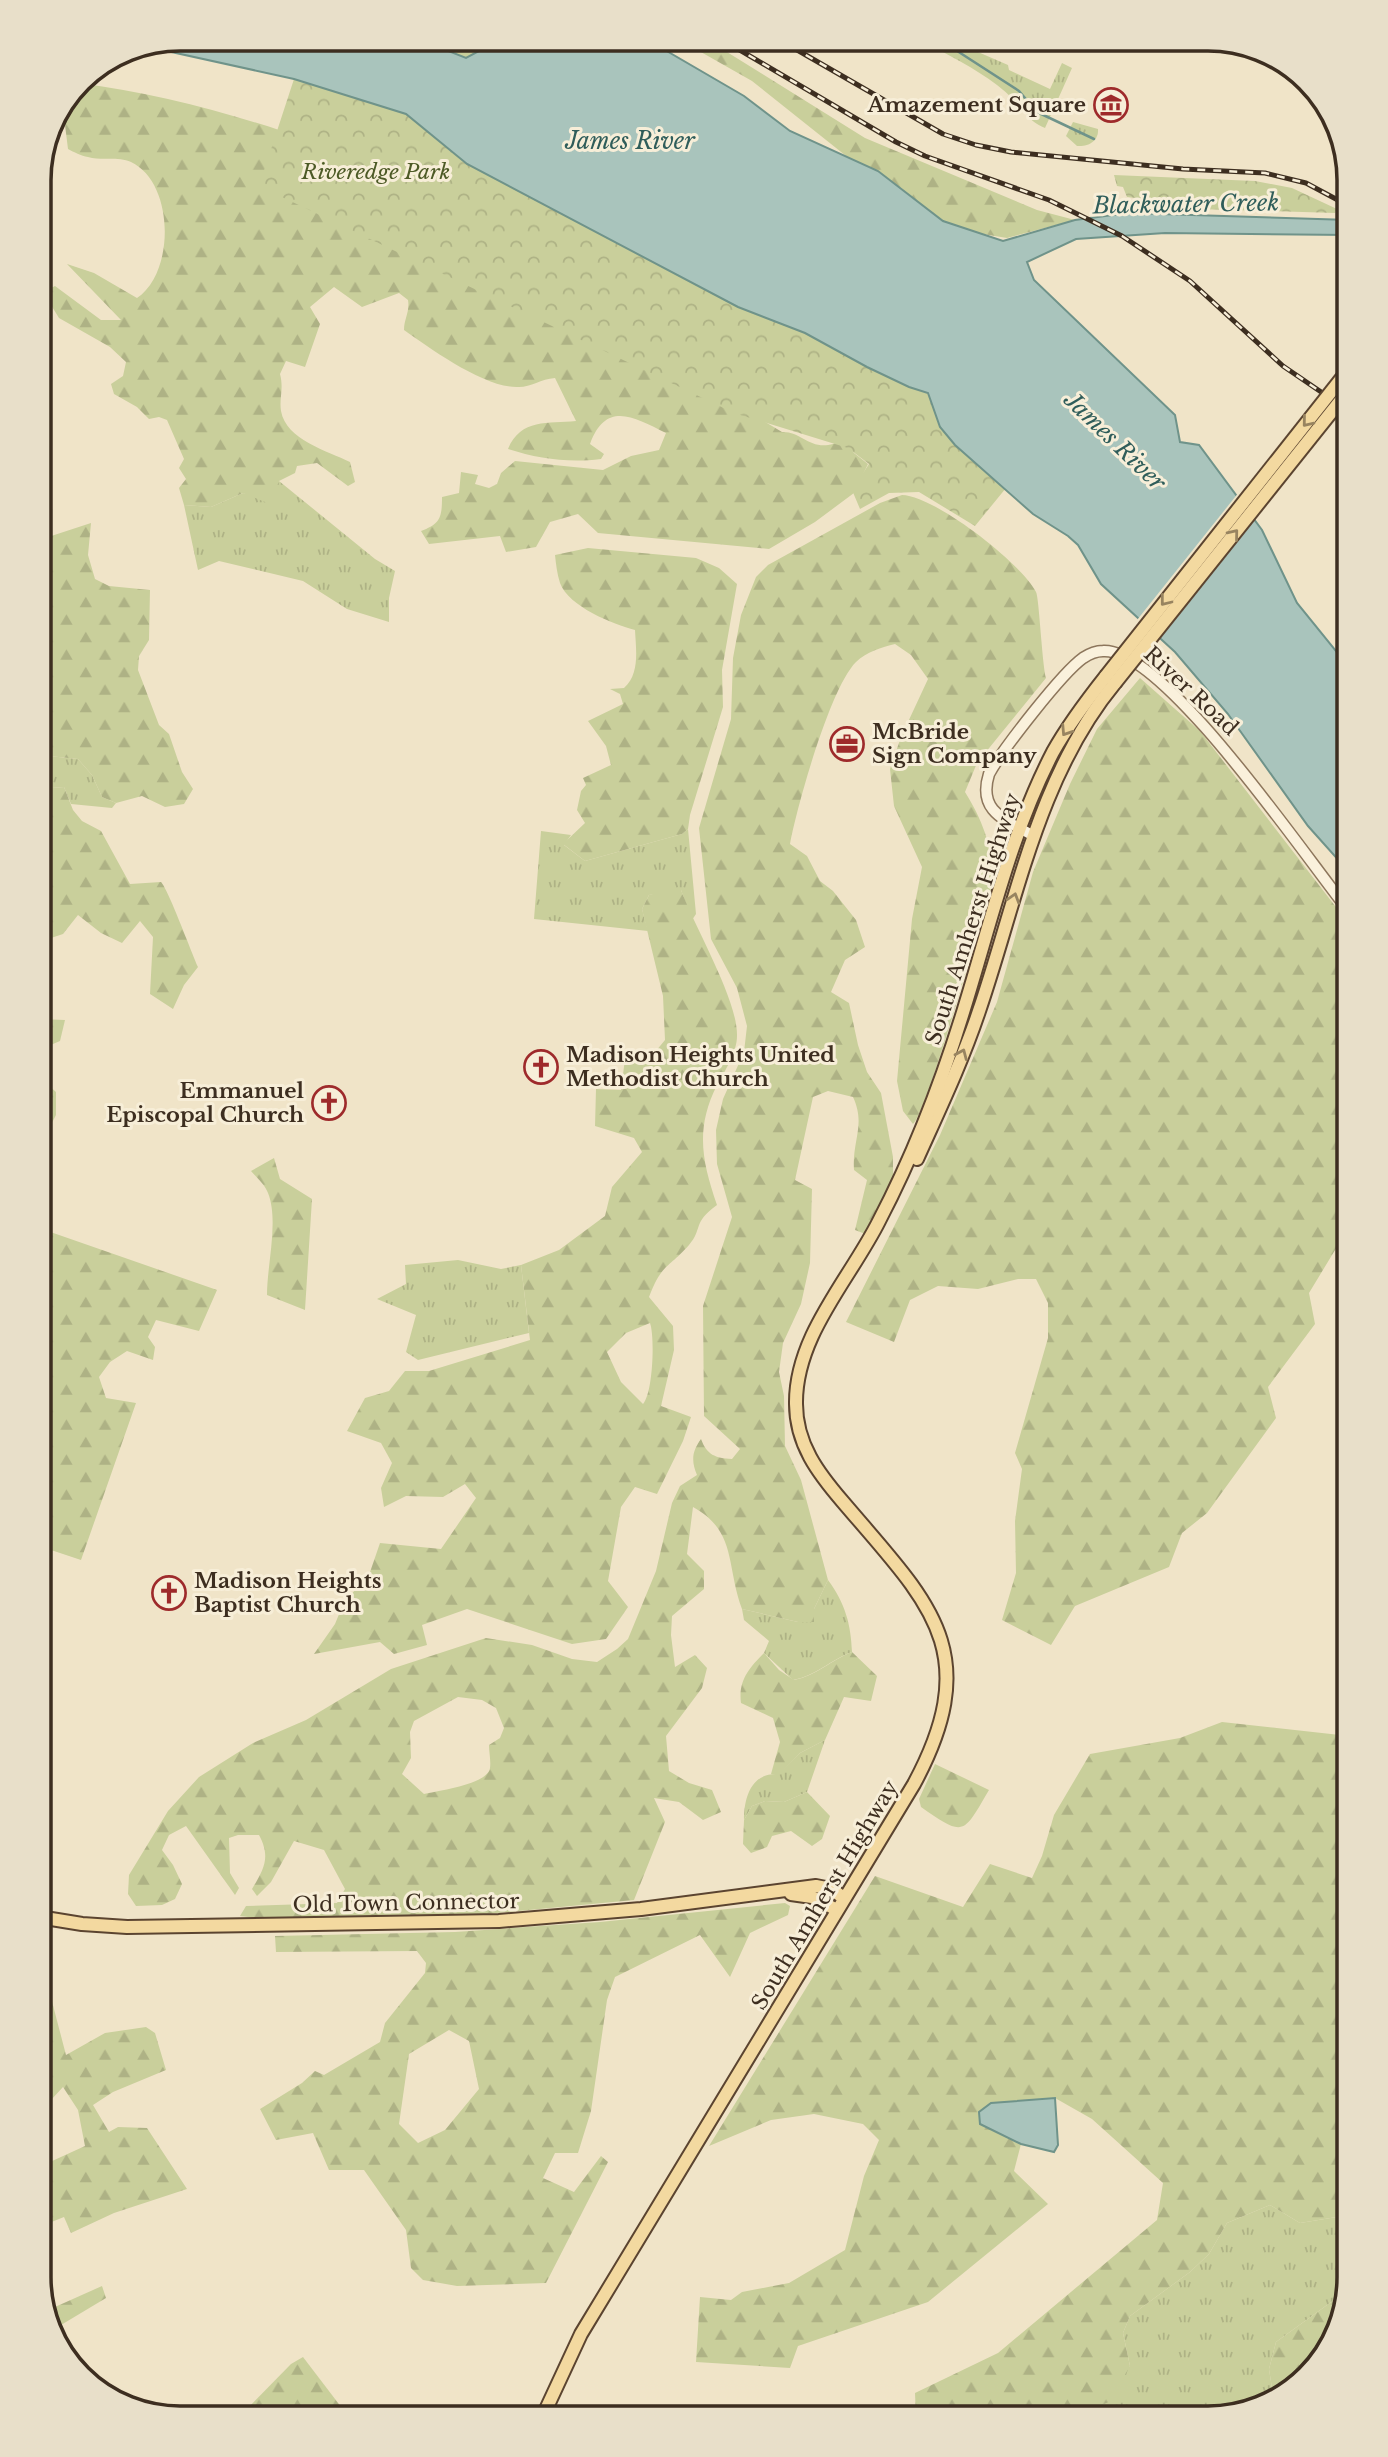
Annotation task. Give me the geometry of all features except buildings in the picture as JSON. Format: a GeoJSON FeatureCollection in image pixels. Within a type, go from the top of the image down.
{"type":"FeatureCollection","features":[{"type":"Feature","properties":{"kind":"main road","name":"South Amherst Highway"},"geometry":{"type":"LineString","coordinates":[[797,1384],[882,1233],[934,1121],[979,1013],[1034,836],[1072,749],[1110,679],[1337,385]]}},
{"type":"Feature","properties":{"kind":"main road","name":"South Amherst Highway"},"geometry":{"type":"LineString","coordinates":[[548,2406],[581,2334],[927,1761],[946,1704],[946,1669],[934,1622],[918,1592],[831,1489],[808,1456],[797,1418],[797,1384],[803,1355],[880,1220],[930,1104],[963,1012],[1020,828],[1062,737],[1337,405]]}},
{"type":"Feature","properties":{"kind":"main road","name":"Old Town Connector"},"geometry":{"type":"LineString","coordinates":[[51,1919],[127,1927],[459,1922],[566,1916],[816,1886],[831,1889],[844,1898]]}},
{"type":"Feature","properties":{"kind":"main road","name":"Old Town Connector"},"geometry":{"type":"LineString","coordinates":[[773,1893],[812,1896],[837,1910]]}},
{"type":"Feature","properties":{"kind":"street","name":"River Road"},"geometry":{"type":"LineString","coordinates":[[1034,836],[996,813],[987,803],[985,790],[993,767],[1077,662],[1093,653],[1114,652],[1136,663],[1213,734],[1337,895]]}},
{"type":"Feature","properties":{"kind":"green space"},"geometry":{"type":"Polygon","coordinates":[[[448,51],[479,51],[466,58],[448,51]]]}},
{"type":"Feature","properties":{"kind":"green space"},"geometry":{"type":"Polygon","coordinates":[[[699,51],[725,51],[865,138],[1037,210],[1075,220],[1007,238],[934,226],[752,81],[699,51]]]}},
{"type":"Feature","properties":{"kind":"green space"},"geometry":{"type":"Polygon","coordinates":[[[976,51],[1008,65],[1009,70],[1050,89],[1062,63],[1072,68],[1045,128],[1030,118],[997,85],[943,52],[976,51]]]}},
{"type":"Feature","properties":{"kind":"green space","name":"Riveredge Park"},"geometry":{"type":"Polygon","coordinates":[[[294,79],[406,114],[467,164],[738,307],[805,333],[867,367],[928,393],[940,427],[955,445],[1006,488],[975,526],[919,492],[889,493],[860,509],[852,490],[869,464],[848,448],[734,413],[259,186],[294,79]]]}},
{"type":"Feature","properties":{"kind":"green space"},"geometry":{"type":"Polygon","coordinates":[[[92,85],[181,102],[282,131],[782,432],[824,445],[844,439],[854,453],[868,464],[854,493],[815,522],[769,549],[598,533],[578,514],[550,522],[536,547],[506,552],[500,536],[429,544],[421,531],[439,519],[442,497],[459,493],[461,472],[478,475],[475,484],[489,488],[497,484],[501,473],[515,461],[603,470],[631,456],[659,450],[666,433],[622,416],[604,421],[590,444],[604,454],[601,459],[554,459],[508,449],[520,432],[528,427],[576,421],[555,378],[519,387],[491,382],[459,366],[404,330],[408,300],[399,293],[362,307],[334,287],[310,307],[320,324],[305,367],[286,361],[280,374],[281,411],[284,421],[299,437],[350,462],[355,482],[348,486],[317,463],[297,466],[295,473],[279,481],[270,504],[243,493],[211,507],[184,505],[179,488],[186,479],[179,468],[184,459],[167,420],[159,417],[149,419],[137,407],[114,394],[111,384],[123,376],[126,362],[110,347],[59,318],[51,305],[51,288],[55,286],[101,320],[121,320],[67,264],[94,273],[137,298],[149,286],[158,269],[163,250],[165,229],[156,189],[145,173],[131,162],[93,158],[68,149],[65,121],[77,101],[92,85]]]}},
{"type":"Feature","properties":{"kind":"green space"},"geometry":{"type":"Polygon","coordinates":[[[1073,122],[1098,129],[1095,140],[1077,146],[1066,136],[1073,122]]]}},
{"type":"Feature","properties":{"kind":"green space"},"geometry":{"type":"Polygon","coordinates":[[[1114,175],[1255,181],[1292,188],[1337,209],[1335,213],[1164,208],[1161,201],[1127,197],[1123,187],[1117,186],[1114,175]]]}},
{"type":"Feature","properties":{"kind":"green space"},"geometry":{"type":"Polygon","coordinates":[[[1190,182],[1283,187],[1281,208],[1184,204],[1184,188],[1190,182]]]}},
{"type":"Feature","properties":{"kind":"green space"},"geometry":{"type":"Polygon","coordinates":[[[279,481],[375,559],[395,571],[389,598],[389,622],[347,609],[303,581],[219,561],[198,570],[184,505],[211,507],[243,493],[254,495],[279,481]]]}},
{"type":"Feature","properties":{"kind":"green space"},"geometry":{"type":"Polygon","coordinates":[[[902,495],[935,506],[955,518],[1013,564],[1036,592],[1046,678],[977,763],[965,792],[986,835],[993,882],[942,1051],[913,1124],[903,1111],[897,1081],[912,919],[922,867],[894,806],[890,769],[901,737],[928,679],[911,655],[895,644],[869,653],[856,662],[836,696],[807,777],[790,844],[807,856],[820,881],[833,891],[856,920],[865,947],[845,960],[831,992],[849,1003],[867,1072],[881,1093],[893,1157],[893,1182],[868,1235],[855,1230],[867,1180],[854,1170],[859,1124],[857,1107],[853,1097],[828,1091],[813,1097],[795,1180],[812,1189],[810,1263],[801,1304],[783,1343],[779,1372],[784,1396],[785,1446],[801,1480],[828,1580],[814,1609],[814,1622],[798,1622],[742,1609],[724,1538],[707,1517],[693,1507],[687,1554],[704,1571],[704,1589],[672,1616],[671,1635],[675,1667],[695,1655],[707,1668],[702,1688],[666,1736],[669,1771],[689,1783],[712,1790],[721,1812],[703,1820],[679,1802],[654,1798],[665,1822],[634,1900],[486,1914],[264,1919],[240,1916],[246,1906],[337,1903],[345,1889],[324,1850],[294,1841],[271,1882],[257,1896],[252,1889],[264,1863],[263,1843],[259,1835],[238,1835],[229,1838],[230,1873],[239,1888],[235,1895],[186,1826],[169,1835],[162,1850],[182,1884],[175,1899],[162,1905],[136,1906],[128,1894],[129,1875],[168,1811],[199,1777],[253,1743],[306,1720],[391,1669],[486,1638],[532,1645],[572,1659],[597,1662],[617,1649],[628,1639],[656,1571],[672,1503],[680,1486],[697,1475],[693,1456],[698,1443],[701,1439],[709,1452],[726,1459],[732,1459],[740,1449],[704,1416],[703,1306],[732,1217],[717,1164],[716,1130],[723,1099],[744,1052],[747,1026],[737,988],[711,939],[699,828],[731,719],[733,658],[741,615],[756,577],[768,565],[880,503],[902,495]],[[458,1697],[414,1721],[410,1732],[411,1758],[402,1774],[424,1794],[462,1786],[487,1774],[490,1768],[489,1745],[500,1738],[504,1728],[496,1708],[482,1700],[458,1697]]]}},
{"type":"Feature","properties":{"kind":"green space"},"geometry":{"type":"Polygon","coordinates":[[[91,523],[88,555],[95,579],[109,586],[150,590],[149,640],[139,656],[138,670],[159,725],[169,734],[182,772],[193,789],[184,804],[165,807],[142,796],[116,803],[102,797],[92,775],[78,759],[51,756],[51,536],[91,523]]]}},
{"type":"Feature","properties":{"kind":"green space"},"geometry":{"type":"Polygon","coordinates":[[[588,548],[696,558],[719,568],[737,584],[722,670],[723,707],[688,829],[682,834],[585,861],[563,844],[585,823],[577,810],[581,791],[586,785],[583,778],[611,765],[606,746],[588,721],[623,704],[620,694],[610,689],[624,688],[629,682],[635,669],[636,653],[635,630],[615,624],[582,607],[572,600],[560,583],[555,555],[588,548]]]}},
{"type":"Feature","properties":{"kind":"green space"},"geometry":{"type":"Polygon","coordinates":[[[1140,678],[1200,731],[1337,908],[1337,1247],[1309,1293],[1315,1324],[1268,1387],[1276,1418],[1207,1513],[1182,1533],[1169,1567],[1075,1606],[1051,1645],[1002,1620],[1016,1573],[1015,1521],[1022,1469],[1015,1453],[1048,1338],[1048,1303],[1036,1279],[1018,1279],[978,1289],[938,1286],[910,1300],[894,1342],[846,1322],[940,1135],[997,1002],[1033,872],[1070,784],[1097,729],[1140,678]]]}},
{"type":"Feature","properties":{"kind":"green space"},"geometry":{"type":"Polygon","coordinates":[[[51,756],[78,759],[92,775],[102,797],[116,803],[112,808],[71,804],[64,787],[51,788],[51,756]]]}},
{"type":"Feature","properties":{"kind":"green space"},"geometry":{"type":"Polygon","coordinates":[[[64,787],[73,810],[82,821],[101,831],[130,884],[161,882],[169,896],[198,967],[184,985],[173,1009],[150,994],[153,937],[140,921],[122,943],[101,933],[78,915],[63,934],[51,938],[51,788],[64,787]]]}},
{"type":"Feature","properties":{"kind":"green space"},"geometry":{"type":"Polygon","coordinates":[[[688,829],[696,914],[692,920],[681,890],[649,895],[642,909],[648,931],[534,919],[541,831],[571,835],[564,845],[585,861],[682,834],[688,829]]]}},
{"type":"Feature","properties":{"kind":"green space"},"geometry":{"type":"Polygon","coordinates":[[[681,890],[731,1003],[737,1036],[733,1055],[710,1101],[703,1131],[705,1159],[717,1205],[701,1221],[689,1245],[662,1272],[649,1297],[673,1326],[674,1350],[661,1406],[691,1417],[683,1441],[657,1494],[635,1487],[621,1507],[608,1581],[628,1607],[606,1639],[572,1644],[467,1609],[422,1625],[427,1645],[394,1654],[380,1642],[314,1654],[335,1624],[344,1602],[369,1575],[380,1543],[441,1549],[476,1498],[465,1484],[443,1497],[406,1496],[384,1507],[381,1488],[392,1463],[381,1443],[347,1431],[365,1398],[389,1391],[405,1371],[429,1371],[530,1340],[521,1265],[559,1250],[605,1216],[612,1187],[642,1152],[634,1138],[595,1126],[596,1089],[621,1090],[626,1051],[646,1063],[665,1040],[663,996],[642,909],[649,895],[681,890]],[[650,1323],[626,1333],[607,1352],[621,1382],[643,1404],[651,1377],[650,1323]]]}},
{"type":"Feature","properties":{"kind":"green space"},"geometry":{"type":"Polygon","coordinates":[[[51,1019],[65,1020],[60,1041],[51,1045],[51,1019]]]}},
{"type":"Feature","properties":{"kind":"green space"},"geometry":{"type":"Polygon","coordinates":[[[51,1088],[56,1092],[56,1115],[51,1124],[51,1088]]]}},
{"type":"Feature","properties":{"kind":"green space"},"geometry":{"type":"Polygon","coordinates":[[[274,1158],[280,1179],[312,1199],[305,1310],[267,1295],[273,1229],[271,1204],[265,1187],[251,1171],[274,1158]]]}},
{"type":"Feature","properties":{"kind":"green space"},"geometry":{"type":"Polygon","coordinates":[[[51,1232],[217,1290],[199,1331],[156,1320],[148,1337],[155,1347],[153,1360],[127,1351],[110,1362],[99,1377],[106,1398],[136,1403],[81,1560],[51,1550],[51,1232]]]}},
{"type":"Feature","properties":{"kind":"green space"},"geometry":{"type":"Polygon","coordinates":[[[458,1260],[501,1269],[521,1265],[529,1333],[418,1360],[406,1352],[416,1315],[377,1299],[406,1284],[405,1265],[458,1260]]]}},
{"type":"Feature","properties":{"kind":"green space"},"geometry":{"type":"Polygon","coordinates":[[[828,1580],[846,1614],[852,1652],[809,1675],[793,1680],[764,1653],[769,1641],[744,1620],[742,1609],[798,1622],[814,1622],[814,1609],[828,1580]]]}},
{"type":"Feature","properties":{"kind":"green space"},"geometry":{"type":"Polygon","coordinates":[[[852,1652],[877,1676],[871,1701],[844,1697],[825,1740],[800,1753],[779,1775],[771,1774],[780,1742],[773,1718],[741,1703],[741,1688],[749,1670],[764,1653],[779,1670],[794,1680],[852,1652]]]}},
{"type":"Feature","properties":{"kind":"green space"},"geometry":{"type":"Polygon","coordinates":[[[1222,1722],[1337,1735],[1337,2217],[1300,2223],[1270,2205],[1227,2223],[1209,2254],[1190,2272],[1130,2316],[1123,2333],[1130,2366],[1109,2402],[1099,2406],[916,2406],[915,2393],[998,2353],[1157,2220],[1163,2183],[1092,2119],[1055,2098],[980,2124],[1021,2144],[1014,2171],[1048,2204],[928,2302],[798,2346],[790,2368],[696,2362],[700,2297],[731,2300],[742,2292],[789,2283],[845,2250],[864,2176],[879,2140],[863,2124],[814,2114],[771,2120],[709,2146],[875,1876],[963,1907],[990,1864],[1032,1878],[1042,1856],[1054,1815],[1090,1754],[1180,1738],[1222,1722]]]}},
{"type":"Feature","properties":{"kind":"green space"},"geometry":{"type":"Polygon","coordinates":[[[825,1740],[807,1792],[784,1802],[765,1801],[752,1806],[744,1820],[748,1795],[756,1782],[769,1774],[779,1774],[800,1753],[825,1740]]]}},
{"type":"Feature","properties":{"kind":"green space"},"geometry":{"type":"Polygon","coordinates":[[[935,1764],[989,1790],[974,1816],[962,1827],[947,1824],[921,1807],[919,1799],[935,1764]]]}},
{"type":"Feature","properties":{"kind":"green space"},"geometry":{"type":"Polygon","coordinates":[[[807,1792],[830,1816],[822,1839],[812,1846],[791,1831],[772,1836],[767,1847],[751,1853],[743,1844],[744,1820],[752,1806],[765,1801],[784,1802],[807,1792]]]}},
{"type":"Feature","properties":{"kind":"green space"},"geometry":{"type":"Polygon","coordinates":[[[785,1903],[790,1906],[788,1915],[750,1933],[730,1977],[700,1935],[615,1977],[607,2000],[591,2111],[578,2153],[555,2153],[543,2178],[574,2192],[601,2156],[608,2162],[546,2283],[457,2286],[423,2280],[411,2268],[406,2230],[364,2170],[329,2170],[313,2133],[276,2140],[260,2109],[302,2083],[315,2071],[324,2075],[380,2042],[385,2023],[425,1973],[426,1963],[417,1951],[276,1952],[275,1936],[455,1932],[600,1922],[785,1903]],[[449,2030],[409,2054],[399,2124],[418,2143],[445,2130],[479,2089],[469,2041],[449,2030]]]}},
{"type":"Feature","properties":{"kind":"green space"},"geometry":{"type":"Polygon","coordinates":[[[51,1998],[66,2055],[105,2033],[146,2027],[155,2033],[166,2070],[113,2092],[93,2105],[109,2132],[118,2127],[147,2128],[187,2189],[114,2213],[71,2233],[64,2217],[51,2222],[51,2162],[85,2146],[78,2110],[63,2087],[51,2100],[51,1998]]]}},
{"type":"Feature","properties":{"kind":"green space"},"geometry":{"type":"Polygon","coordinates":[[[1270,2205],[1300,2223],[1337,2217],[1335,2299],[1276,2342],[1269,2369],[1272,2389],[1234,2404],[1217,2406],[1083,2406],[1130,2366],[1123,2333],[1130,2316],[1190,2272],[1209,2254],[1227,2223],[1270,2205]]]}},
{"type":"Feature","properties":{"kind":"green space"},"geometry":{"type":"Polygon","coordinates":[[[102,2286],[106,2298],[60,2325],[54,2307],[102,2286]]]}},
{"type":"Feature","properties":{"kind":"green space"},"geometry":{"type":"Polygon","coordinates":[[[1335,2299],[1324,2335],[1316,2349],[1293,2374],[1272,2389],[1269,2369],[1276,2342],[1335,2299]]]}},
{"type":"Feature","properties":{"kind":"green space"},"geometry":{"type":"Polygon","coordinates":[[[303,2357],[340,2406],[250,2406],[291,2364],[303,2357]]]}},
{"type":"Feature","properties":{"kind":"water","name":"James River"},"geometry":{"type":"Polygon","coordinates":[[[448,51],[466,58],[479,51],[667,51],[744,96],[790,131],[878,171],[943,221],[1003,241],[1075,220],[1128,213],[1337,220],[1337,235],[1165,233],[1076,239],[1027,262],[1034,280],[1175,415],[1180,442],[1199,445],[1262,530],[1297,603],[1337,652],[1337,859],[1308,826],[1228,714],[1175,652],[1101,584],[1078,545],[1033,514],[955,445],[940,427],[928,393],[867,367],[805,333],[738,307],[467,164],[406,114],[294,79],[169,52],[448,51]]]}},
{"type":"Feature","properties":{"kind":"water"},"geometry":{"type":"Polygon","coordinates":[[[1055,2098],[1058,2145],[1054,2152],[1021,2144],[980,2124],[979,2112],[991,2103],[1055,2098]]]}},
{"type":"Feature","properties":{"kind":"pier"},"geometry":{"type":"Polygon","coordinates":[[[1239,492],[1257,516],[1158,641],[1137,620],[1239,492]]]}},
{"type":"Feature","properties":{"kind":"waterway"},"geometry":{"type":"LineString","coordinates":[[957,51],[1019,91],[1037,112],[1094,139]]}},
{"type":"Feature","properties":{"kind":"railway"},"geometry":{"type":"LineString","coordinates":[[741,51],[896,142],[925,156],[1049,200],[1122,236],[1190,281],[1283,366],[1337,403]]}},
{"type":"Feature","properties":{"kind":"railway"},"geometry":{"type":"LineString","coordinates":[[799,51],[943,134],[976,145],[1011,152],[1183,169],[1265,173],[1306,183],[1337,200]]}},
{"type":"Feature","properties":{"kind":"place","name":"Amazement Square"},"geometry":{"type":"Point","coordinates":[1111,105]}},
{"type":"Feature","properties":{"kind":"place","name":"McBride Sign Company"},"geometry":{"type":"Point","coordinates":[847,744]}},
{"type":"Feature","properties":{"kind":"place","name":"Madison Heights United Methodist Church"},"geometry":{"type":"Point","coordinates":[541,1067]}},
{"type":"Feature","properties":{"kind":"place","name":"Emmanuel Episcopal Church"},"geometry":{"type":"Point","coordinates":[329,1103]}},
{"type":"Feature","properties":{"kind":"place","name":"Madison Heights Baptist Church"},"geometry":{"type":"Point","coordinates":[169,1593]}},
{"type":"Feature","properties":{"kind":"water label","name":"Blackwater Creek"},"geometry":{"type":"Point","coordinates":[1186,204]}}]}
